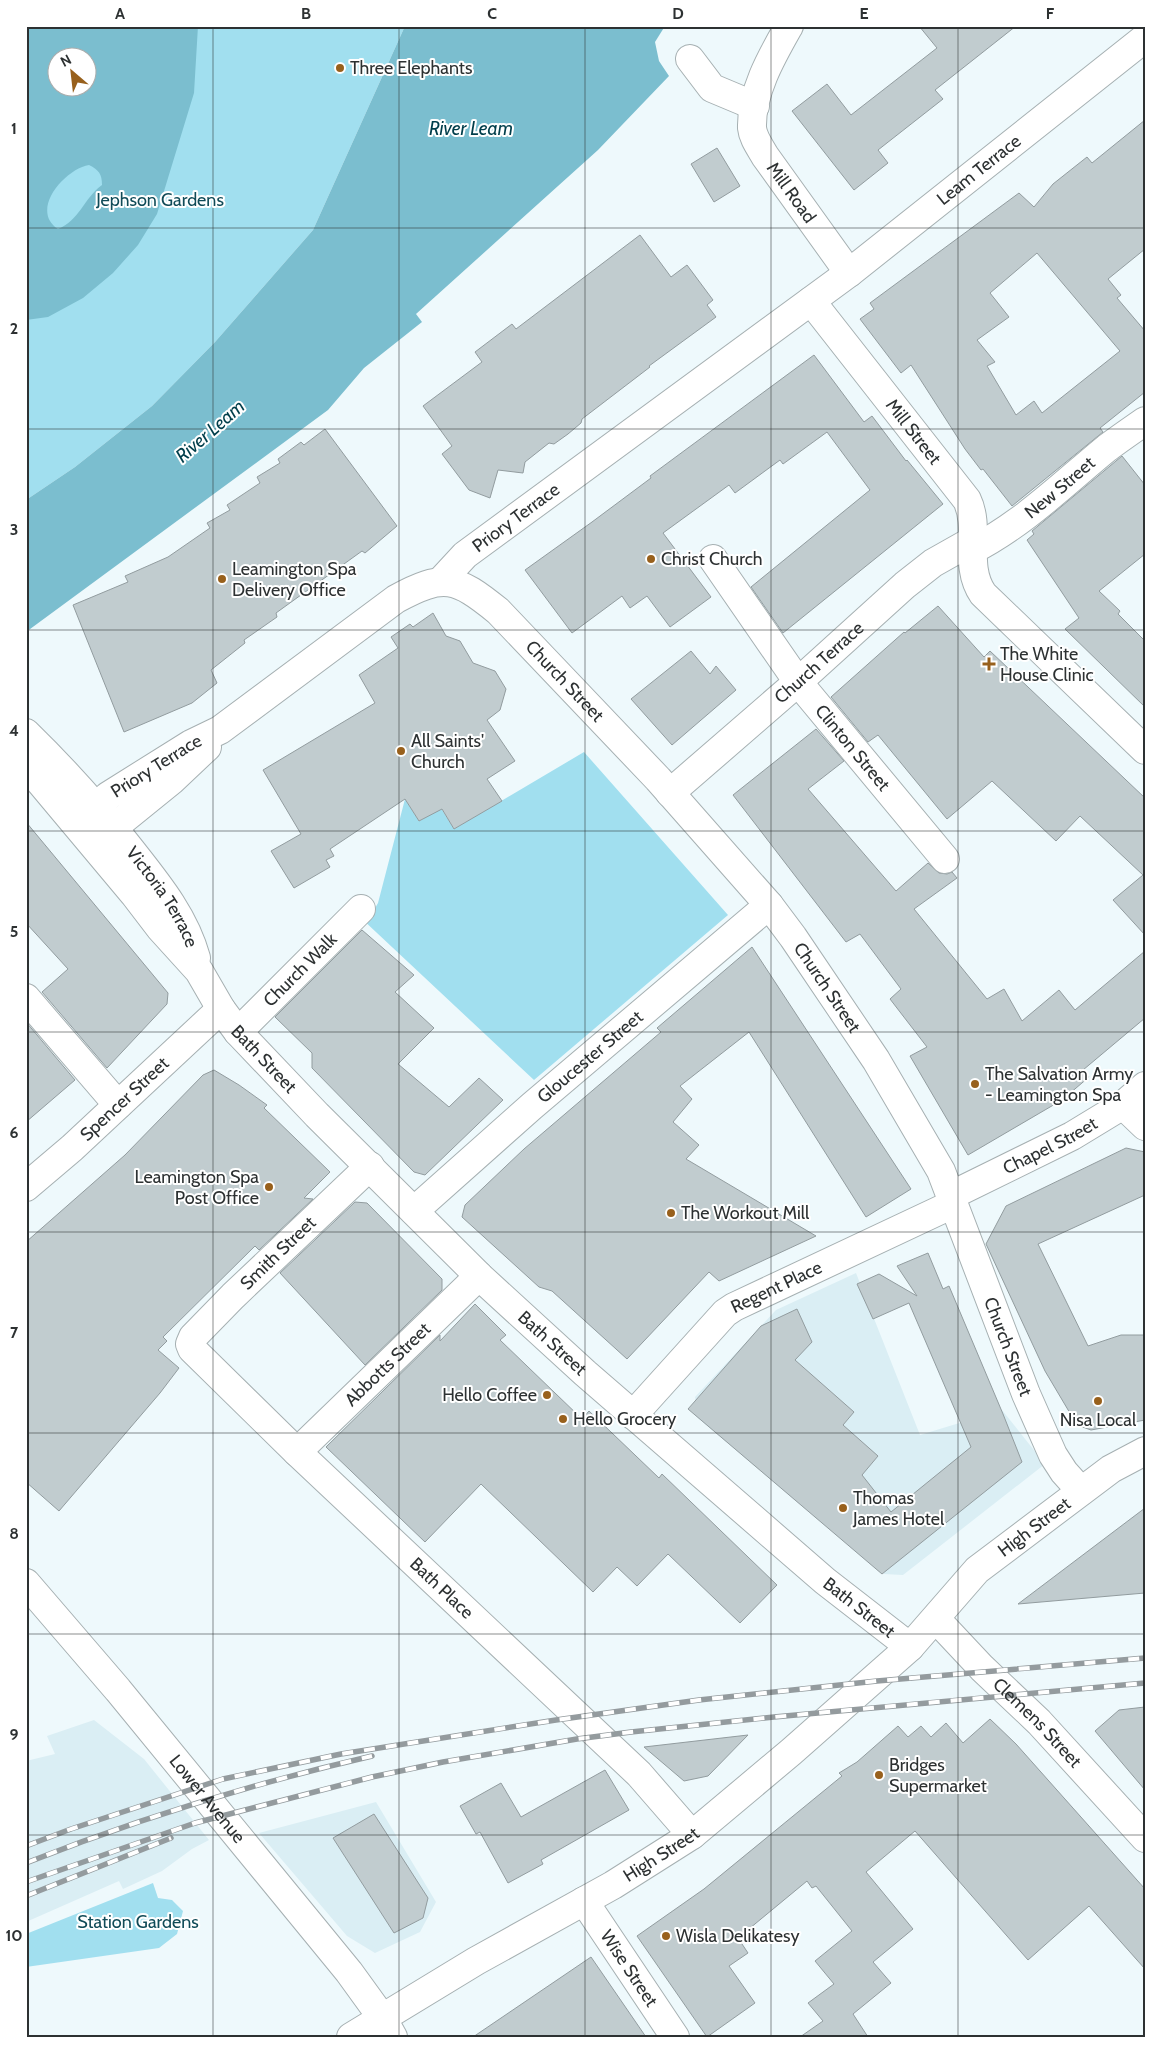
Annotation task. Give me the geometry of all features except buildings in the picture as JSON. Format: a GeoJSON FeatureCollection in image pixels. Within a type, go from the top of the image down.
{"type":"FeatureCollection","features":[{"type":"Feature","properties":{"kind":"street","name":"Mill Road"},"geometry":{"type":"LineString","coordinates":[[789,26],[765,73],[755,106],[752,128],[755,140],[808,219],[849,273]]}},
{"type":"Feature","properties":{"kind":"street","name":"Leam Terrace"},"geometry":{"type":"LineString","coordinates":[[811,301],[849,273],[1145,38]]}},
{"type":"Feature","properties":{"kind":"street"},"geometry":{"type":"LineString","coordinates":[[690,59],[712,88],[755,106]]}},
{"type":"Feature","properties":{"kind":"street","name":"Mill Street"},"geometry":{"type":"LineString","coordinates":[[811,301],[967,500],[973,511],[972,545],[975,578],[978,586],[992,604],[1145,750]]}},
{"type":"Feature","properties":{"kind":"street","name":"Priory Terrace"},"geometry":{"type":"LineString","coordinates":[[97,822],[204,752],[220,730],[396,599],[424,584],[440,582],[465,555],[811,301]]}},
{"type":"Feature","properties":{"kind":"street","name":"New Street"},"geometry":{"type":"LineString","coordinates":[[972,545],[1008,529],[1109,447],[1145,421]]}},
{"type":"Feature","properties":{"kind":"street","name":"Church Terrace"},"geometry":{"type":"LineString","coordinates":[[670,793],[798,682],[904,586],[933,563],[972,545]]}},
{"type":"Feature","properties":{"kind":"street","name":"Clinton Street"},"geometry":{"type":"LineString","coordinates":[[712,559],[798,682],[945,859]]}},
{"type":"Feature","properties":{"kind":"street","name":"Church Street"},"geometry":{"type":"LineString","coordinates":[[440,582],[461,585],[498,611],[670,793],[769,905],[793,937],[876,1060],[941,1170],[1026,1394],[1047,1442],[1064,1472],[1081,1490]]}},
{"type":"Feature","properties":{"kind":"street","name":"Victoria Terrace"},"geometry":{"type":"LineString","coordinates":[[26,733],[97,822],[134,894],[160,928],[199,972],[221,1009]]}},
{"type":"Feature","properties":{"kind":"street","name":"Victoria Terrace"},"geometry":{"type":"LineString","coordinates":[[26,765],[97,822],[148,871],[177,913],[192,941],[199,972]]}},
{"type":"Feature","properties":{"kind":"street","name":"Gloucester Street"},"geometry":{"type":"LineString","coordinates":[[414,1212],[532,1106],[769,905]]}},
{"type":"Feature","properties":{"kind":"street","name":"Church Walk"},"geometry":{"type":"LineString","coordinates":[[238,1032],[361,909]]}},
{"type":"Feature","properties":{"kind":"street"},"geometry":{"type":"LineString","coordinates":[[26,998],[118,1106]]}},
{"type":"Feature","properties":{"kind":"street","name":"Bath Street"},"geometry":{"type":"LineString","coordinates":[[221,1009],[238,1032],[317,1115],[479,1276],[633,1415],[825,1581],[910,1647]]}},
{"type":"Feature","properties":{"kind":"street","name":"Spencer Street"},"geometry":{"type":"LineString","coordinates":[[26,1187],[118,1106],[221,1009]]}},
{"type":"Feature","properties":{"kind":"street","name":"Chapel Street"},"geometry":{"type":"LineString","coordinates":[[952,1200],[1072,1136],[1123,1105],[1145,1086]]}},
{"type":"Feature","properties":{"kind":"street"},"geometry":{"type":"LineString","coordinates":[[1123,1105],[1145,1126]]}},
{"type":"Feature","properties":{"kind":"street","name":"Smith Street"},"geometry":{"type":"LineString","coordinates":[[190,1344],[193,1337],[233,1296],[370,1166]]}},
{"type":"Feature","properties":{"kind":"street","name":"Regent Place"},"geometry":{"type":"LineString","coordinates":[[633,1415],[730,1310],[952,1200]]}},
{"type":"Feature","properties":{"kind":"street","name":"Abbotts Street"},"geometry":{"type":"LineString","coordinates":[[297,1452],[479,1276]]}},
{"type":"Feature","properties":{"kind":"street","name":"Bath Place"},"geometry":{"type":"LineString","coordinates":[[190,1344],[192,1349],[297,1452],[639,1774],[692,1835]]}},
{"type":"Feature","properties":{"kind":"street","name":"High Street"},"geometry":{"type":"LineString","coordinates":[[351,2037],[388,2028],[468,1965],[641,1868],[692,1835],[910,1647],[978,1570],[1081,1490],[1111,1469],[1145,1451]]}},
{"type":"Feature","properties":{"kind":"street","name":"Lower Avenue"},"geometry":{"type":"LineString","coordinates":[[26,1583],[118,1690],[349,1972],[388,2028]]}},
{"type":"Feature","properties":{"kind":"street","name":"Clemens Street"},"geometry":{"type":"LineString","coordinates":[[936,1619],[982,1668],[1039,1722],[1142,1830]]}},
{"type":"Feature","properties":{"kind":"street","name":"Wise Street"},"geometry":{"type":"LineString","coordinates":[[584,1901],[675,2037]]}},
{"type":"Feature","properties":{"kind":"shaded area"},"geometry":{"type":"Polygon","coordinates":[[[856,1273],[920,1435],[1002,1410],[1045,1464],[903,1575],[884,1574],[698,1418],[695,1397],[776,1310],[856,1273]]]}},
{"type":"Feature","properties":{"kind":"shaded area"},"geometry":{"type":"Polygon","coordinates":[[[94,1720],[144,1759],[209,1840],[192,1849],[162,1871],[123,1889],[119,1881],[26,1922],[26,1761],[55,1754],[47,1736],[94,1720]]]}},
{"type":"Feature","properties":{"kind":"shaded area"},"geometry":{"type":"Polygon","coordinates":[[[376,1802],[436,1902],[420,1932],[375,1953],[347,1936],[259,1833],[376,1802]]]}},
{"type":"Feature","properties":{"kind":"green space","name":"Jephson Gardens"},"geometry":{"type":"Polygon","coordinates":[[[26,26],[405,26],[313,230],[215,342],[152,406],[75,467],[26,500],[26,26]]]}},
{"type":"Feature","properties":{"kind":"green space"},"geometry":{"type":"Polygon","coordinates":[[[584,752],[728,915],[534,1080],[361,918],[376,911],[374,910],[378,903],[405,799],[419,821],[441,808],[454,829],[584,752]]]}},
{"type":"Feature","properties":{"kind":"green space","name":"Station Gardens"},"geometry":{"type":"Polygon","coordinates":[[[153,1883],[158,1898],[172,1900],[183,1911],[177,1934],[159,1948],[26,1967],[26,1934],[153,1883]]]}},
{"type":"Feature","properties":{"kind":"water"},"geometry":{"type":"Polygon","coordinates":[[[26,26],[198,26],[194,93],[157,214],[138,245],[113,273],[83,298],[48,317],[26,320],[26,26]],[[89,165],[80,168],[70,174],[54,191],[49,201],[47,212],[50,221],[58,229],[71,221],[90,196],[102,185],[99,173],[89,165]]]}},
{"type":"Feature","properties":{"kind":"water","name":"River Leam"},"geometry":{"type":"Polygon","coordinates":[[[405,26],[665,26],[655,42],[659,61],[669,76],[598,150],[416,314],[422,322],[364,368],[328,410],[26,632],[26,500],[75,467],[152,406],[215,342],[313,230],[405,26]]]}},
{"type":"Feature","properties":{"kind":"railway"},"geometry":{"type":"LineString","coordinates":[[26,1846],[71,1829],[223,1779],[341,1754],[556,1720],[699,1700],[877,1681],[1145,1658]]}},
{"type":"Feature","properties":{"kind":"railway"},"geometry":{"type":"LineString","coordinates":[[26,1882],[195,1823],[372,1777],[443,1762],[577,1739],[631,1732],[1145,1683]]}},
{"type":"Feature","properties":{"kind":"railway"},"geometry":{"type":"LineString","coordinates":[[26,1863],[197,1803],[284,1778],[372,1756]]}},
{"type":"Feature","properties":{"kind":"railway"},"geometry":{"type":"LineString","coordinates":[[26,1896],[171,1838]]}},
{"type":"Feature","properties":{"kind":"place","name":"Three Elephants"},"geometry":{"type":"Point","coordinates":[340,68]}},
{"type":"Feature","properties":{"kind":"place","name":"Christ Church"},"geometry":{"type":"Point","coordinates":[651,559]}},
{"type":"Feature","properties":{"kind":"place","name":"Leamington Spa Delivery Office"},"geometry":{"type":"Point","coordinates":[222,579]}},
{"type":"Feature","properties":{"kind":"place","name":"The White House Clinic"},"geometry":{"type":"Point","coordinates":[989,664]}},
{"type":"Feature","properties":{"kind":"place","name":"All Saints' Church"},"geometry":{"type":"Point","coordinates":[401,751]}},
{"type":"Feature","properties":{"kind":"place","name":"The Salvation Army - Leamington Spa"},"geometry":{"type":"Point","coordinates":[975,1084]}},
{"type":"Feature","properties":{"kind":"place","name":"Leamington Spa Post Office"},"geometry":{"type":"Point","coordinates":[269,1187]}},
{"type":"Feature","properties":{"kind":"place","name":"The Workout Mill"},"geometry":{"type":"Point","coordinates":[671,1213]}},
{"type":"Feature","properties":{"kind":"place","name":"Hello Coffee"},"geometry":{"type":"Point","coordinates":[547,1395]}},
{"type":"Feature","properties":{"kind":"place","name":"Nisa Local"},"geometry":{"type":"Point","coordinates":[1098,1401]}},
{"type":"Feature","properties":{"kind":"place","name":"Hello Grocery"},"geometry":{"type":"Point","coordinates":[563,1419]}},
{"type":"Feature","properties":{"kind":"place","name":"Thomas James Hotel"},"geometry":{"type":"Point","coordinates":[843,1508]}},
{"type":"Feature","properties":{"kind":"place","name":"Bridges Supermarket"},"geometry":{"type":"Point","coordinates":[879,1775]}},
{"type":"Feature","properties":{"kind":"place","name":"Wisla Delikatesy"},"geometry":{"type":"Point","coordinates":[666,1936]}}]}
